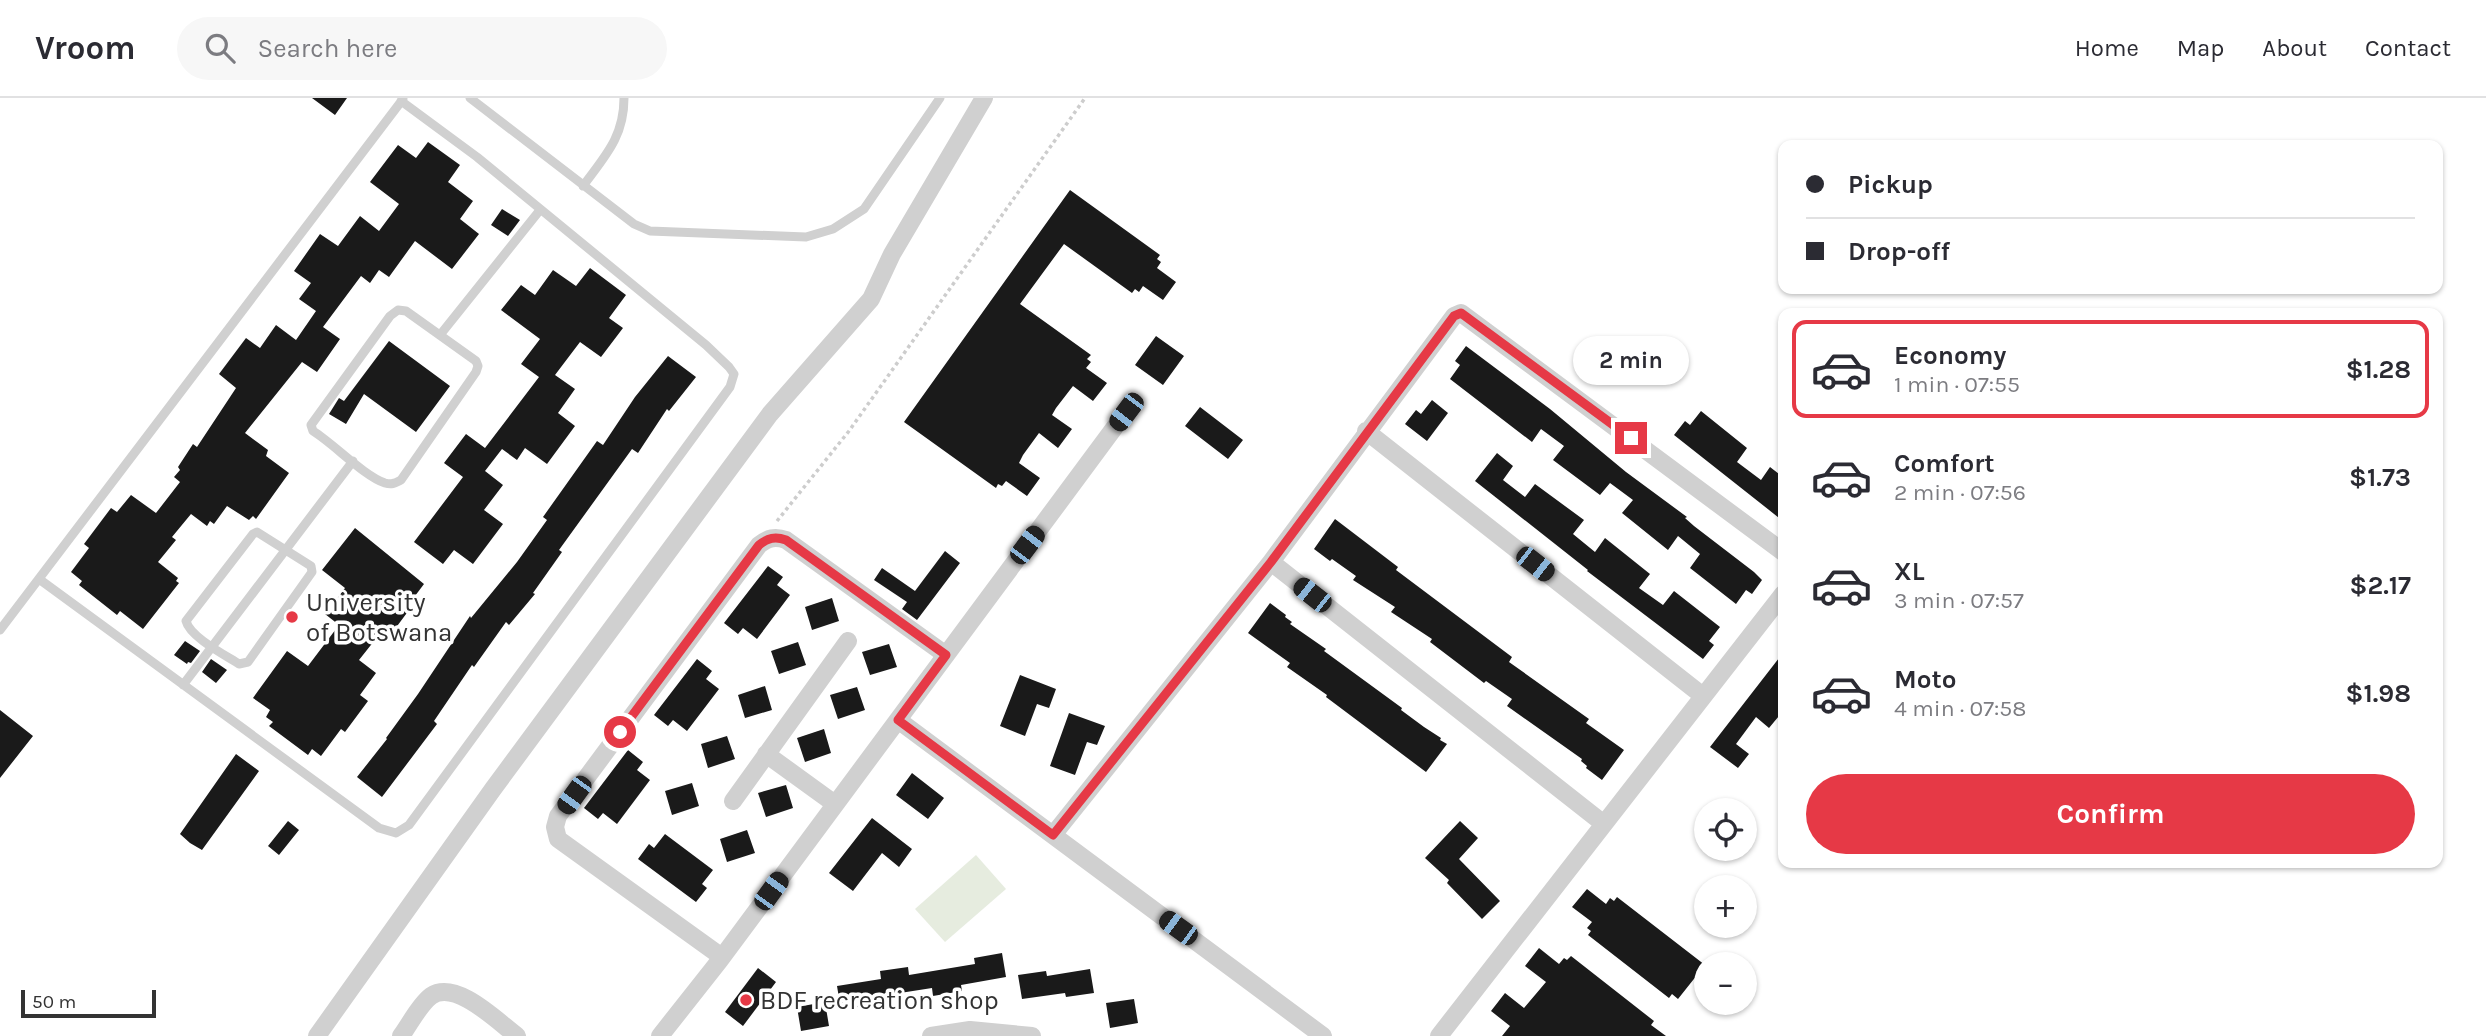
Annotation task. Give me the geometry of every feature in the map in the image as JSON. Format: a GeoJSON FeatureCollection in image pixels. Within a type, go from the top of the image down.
{"type":"FeatureCollection","features":[{"type":"Feature","properties":{"kind":"street"},"geometry":{"type":"LineString","coordinates":[[317,1036],[493,789],[770,414],[871,299],[892,254],[984,98]]}},
{"type":"Feature","properties":{"kind":"street"},"geometry":{"type":"LineString","coordinates":[[1053,835],[1271,562],[1454,316],[1461,313],[1778,548]]}},
{"type":"Feature","properties":{"kind":"street"},"geometry":{"type":"LineString","coordinates":[[665,1034],[1126,412]]}},
{"type":"Feature","properties":{"kind":"street"},"geometry":{"type":"LineString","coordinates":[[1366,431],[1703,696]]}},
{"type":"Feature","properties":{"kind":"street"},"geometry":{"type":"LineString","coordinates":[[722,957],[558,839],[555,827],[558,816],[759,545],[773,537],[786,540],[946,655]]}},
{"type":"Feature","properties":{"kind":"street"},"geometry":{"type":"LineString","coordinates":[[1271,562],[1604,824]]}},
{"type":"Feature","properties":{"kind":"street"},"geometry":{"type":"LineString","coordinates":[[1439,1036],[1778,600]]}},
{"type":"Feature","properties":{"kind":"street"},"geometry":{"type":"LineString","coordinates":[[733,801],[848,640]]}},
{"type":"Feature","properties":{"kind":"street"},"geometry":{"type":"LineString","coordinates":[[898,720],[1323,1036]]}},
{"type":"Feature","properties":{"kind":"street"},"geometry":{"type":"LineString","coordinates":[[766,754],[835,804]]}},
{"type":"Feature","properties":{"kind":"street"},"geometry":{"type":"LineString","coordinates":[[401,1036],[430,997],[447,992],[462,995],[517,1036]]}},
{"type":"Feature","properties":{"kind":"street"},"geometry":{"type":"LineString","coordinates":[[931,1036],[970,1030],[1032,1036]]}},
{"type":"Feature","properties":{"kind":"lane"},"geometry":{"type":"LineString","coordinates":[[470,98],[634,224],[650,231],[806,237],[833,229],[864,209],[940,98]]}},
{"type":"Feature","properties":{"kind":"lane"},"geometry":{"type":"LineString","coordinates":[[583,186],[614,142],[624,119],[624,98]]}},
{"type":"Feature","properties":{"kind":"lane"},"geometry":{"type":"LineString","coordinates":[[0,630],[38,579],[403,100],[477,157],[706,345],[733,374],[733,380],[409,825],[396,833],[379,828],[38,579]]}},
{"type":"Feature","properties":{"kind":"lane"},"geometry":{"type":"LineString","coordinates":[[440,335],[540,209]]}},
{"type":"Feature","properties":{"kind":"lane"},"geometry":{"type":"LineString","coordinates":[[398,310],[406,311],[475,361],[478,366],[401,480],[393,484],[384,483],[353,461],[313,432],[311,425],[390,316],[398,310]]}},
{"type":"Feature","properties":{"kind":"lane"},"geometry":{"type":"LineString","coordinates":[[183,685],[353,461]]}},
{"type":"Feature","properties":{"kind":"lane"},"geometry":{"type":"LineString","coordinates":[[257,532],[286,549],[311,566],[312,572],[248,662],[239,664],[212,647],[187,626],[188,615],[253,534],[257,532]]}},
{"type":"Feature","properties":{"kind":"path"},"geometry":{"type":"LineString","coordinates":[[759,545],[849,431],[1085,98]]}},
{"type":"Feature","properties":{"kind":"shaded area"},"geometry":{"type":"Polygon","coordinates":[[[976,855],[1006,889],[945,942],[915,909],[976,855]]]}},
{"type":"Feature","properties":{"kind":"building"},"geometry":{"type":"Polygon","coordinates":[[[312,98],[347,98],[335,115],[312,98]]]}},
{"type":"Feature","properties":{"kind":"building"},"geometry":{"type":"Polygon","coordinates":[[[428,142],[460,165],[448,182],[473,201],[460,219],[479,234],[452,269],[415,241],[389,277],[379,270],[370,283],[361,276],[323,327],[340,339],[317,372],[302,362],[245,433],[268,450],[266,456],[289,473],[256,519],[253,516],[249,520],[227,506],[214,524],[210,521],[207,526],[191,514],[172,537],[176,540],[158,562],[178,578],[176,581],[179,583],[143,629],[120,611],[117,615],[79,585],[82,581],[71,572],[89,548],[84,544],[111,508],[117,512],[131,495],[156,513],[180,482],[174,477],[180,470],[178,467],[193,444],[197,447],[236,388],[219,374],[246,338],[260,348],[276,325],[296,340],[316,311],[299,299],[311,283],[294,271],[320,234],[338,246],[360,216],[379,231],[399,204],[370,182],[398,145],[416,158],[428,142]]]}},
{"type":"Feature","properties":{"kind":"building"},"geometry":{"type":"Polygon","coordinates":[[[1070,190],[1160,255],[1157,259],[1161,262],[1157,268],[1176,282],[1163,300],[1143,286],[1139,292],[1135,289],[1132,293],[1064,244],[1020,304],[1091,355],[1087,359],[1091,362],[1086,368],[1107,383],[1093,401],[1073,386],[1056,408],[1052,415],[1072,429],[1058,448],[1039,433],[1023,455],[1019,463],[1040,478],[1027,496],[1006,481],[1002,486],[998,484],[996,488],[904,422],[1070,190]]]}},
{"type":"Feature","properties":{"kind":"building"},"geometry":{"type":"Polygon","coordinates":[[[502,209],[520,220],[508,236],[491,225],[502,209]]]}},
{"type":"Feature","properties":{"kind":"building"},"geometry":{"type":"Polygon","coordinates":[[[590,268],[626,295],[609,318],[623,328],[601,357],[580,342],[555,375],[575,389],[558,413],[575,426],[547,464],[525,448],[517,460],[502,449],[485,471],[503,485],[484,510],[503,524],[473,564],[454,550],[443,564],[414,542],[463,477],[444,463],[466,434],[485,448],[539,377],[521,364],[540,339],[501,310],[521,285],[535,295],[553,270],[576,286],[590,268]]]}},
{"type":"Feature","properties":{"kind":"building"},"geometry":{"type":"Polygon","coordinates":[[[1156,336],[1184,356],[1163,385],[1135,365],[1156,336]]]}},
{"type":"Feature","properties":{"kind":"building"},"geometry":{"type":"Polygon","coordinates":[[[389,341],[450,386],[416,432],[364,394],[346,424],[329,414],[339,398],[344,401],[389,341]]]}},
{"type":"Feature","properties":{"kind":"building"},"geometry":{"type":"Polygon","coordinates":[[[1466,346],[1550,409],[1754,572],[1762,580],[1752,594],[1746,590],[1736,604],[1690,568],[1700,554],[1678,536],[1668,550],[1622,513],[1633,500],[1610,483],[1600,495],[1553,460],[1564,446],[1541,429],[1532,442],[1450,379],[1460,365],[1455,361],[1466,346]]]}},
{"type":"Feature","properties":{"kind":"building"},"geometry":{"type":"Polygon","coordinates":[[[668,356],[696,377],[669,411],[667,409],[638,453],[632,449],[559,550],[562,552],[533,593],[535,594],[509,625],[506,622],[474,667],[472,665],[434,721],[437,724],[382,797],[357,777],[387,739],[470,616],[471,618],[517,562],[547,520],[543,517],[597,441],[603,445],[635,397],[668,356]]]}},
{"type":"Feature","properties":{"kind":"building"},"geometry":{"type":"Polygon","coordinates":[[[1432,400],[1448,413],[1427,441],[1405,424],[1416,410],[1421,414],[1432,400]]]}},
{"type":"Feature","properties":{"kind":"building"},"geometry":{"type":"Polygon","coordinates":[[[1200,407],[1243,440],[1228,459],[1185,426],[1200,407]]]}},
{"type":"Feature","properties":{"kind":"building"},"geometry":{"type":"Polygon","coordinates":[[[1701,411],[1747,448],[1737,462],[1761,480],[1770,467],[1778,473],[1778,517],[1674,435],[1685,421],[1690,425],[1701,411]]]}},
{"type":"Feature","properties":{"kind":"building"},"geometry":{"type":"Polygon","coordinates":[[[1497,453],[1513,466],[1503,480],[1525,497],[1535,484],[1584,520],[1573,534],[1595,552],[1605,538],[1650,574],[1639,588],[1663,605],[1674,591],[1720,627],[1709,641],[1714,645],[1703,659],[1475,481],[1497,453]]]}},
{"type":"Feature","properties":{"kind":"building"},"geometry":{"type":"Polygon","coordinates":[[[1335,519],[1398,567],[1396,570],[1512,657],[1509,662],[1589,719],[1586,723],[1624,750],[1602,780],[1586,768],[1582,759],[1507,706],[1512,699],[1486,681],[1484,683],[1430,642],[1432,639],[1391,612],[1395,607],[1353,580],[1356,576],[1314,549],[1335,519]]]}},
{"type":"Feature","properties":{"kind":"building"},"geometry":{"type":"Polygon","coordinates":[[[355,528],[424,584],[409,604],[412,606],[389,637],[382,631],[359,660],[376,673],[360,695],[368,701],[345,732],[341,729],[321,756],[312,749],[308,755],[269,726],[273,722],[266,717],[270,710],[253,698],[287,651],[308,666],[339,625],[325,614],[345,588],[322,570],[355,528]]]}},
{"type":"Feature","properties":{"kind":"building"},"geometry":{"type":"Polygon","coordinates":[[[945,551],[960,563],[917,620],[902,609],[907,602],[874,580],[882,568],[915,591],[945,551]]]}},
{"type":"Feature","properties":{"kind":"building"},"geometry":{"type":"Polygon","coordinates":[[[768,566],[783,577],[777,585],[790,595],[757,639],[743,628],[738,634],[724,623],[768,566]]]}},
{"type":"Feature","properties":{"kind":"building"},"geometry":{"type":"Polygon","coordinates":[[[832,598],[839,621],[812,630],[805,607],[832,598]]]}},
{"type":"Feature","properties":{"kind":"building"},"geometry":{"type":"Polygon","coordinates":[[[1270,603],[1286,615],[1292,622],[1290,624],[1447,744],[1426,772],[1287,667],[1290,663],[1248,633],[1270,603]]]}},
{"type":"Feature","properties":{"kind":"building"},"geometry":{"type":"Polygon","coordinates":[[[185,641],[200,651],[191,663],[187,664],[174,655],[185,641]]]}},
{"type":"Feature","properties":{"kind":"building"},"geometry":{"type":"Polygon","coordinates":[[[798,642],[806,665],[779,674],[771,651],[798,642]]]}},
{"type":"Feature","properties":{"kind":"building"},"geometry":{"type":"Polygon","coordinates":[[[889,644],[897,667],[870,675],[862,652],[889,644]]]}},
{"type":"Feature","properties":{"kind":"building"},"geometry":{"type":"Polygon","coordinates":[[[211,659],[227,670],[216,683],[202,672],[211,659]]]}},
{"type":"Feature","properties":{"kind":"building"},"geometry":{"type":"Polygon","coordinates":[[[697,659],[712,671],[706,679],[719,689],[687,731],[673,720],[668,726],[654,715],[697,659]]]}},
{"type":"Feature","properties":{"kind":"building"},"geometry":{"type":"Polygon","coordinates":[[[1778,659],[1778,717],[1769,728],[1756,717],[1736,744],[1749,754],[1738,768],[1710,747],[1778,659]]]}},
{"type":"Feature","properties":{"kind":"building"},"geometry":{"type":"Polygon","coordinates":[[[1020,675],[1056,689],[1049,708],[1037,704],[1025,736],[1000,726],[1020,675]]]}},
{"type":"Feature","properties":{"kind":"building"},"geometry":{"type":"Polygon","coordinates":[[[765,686],[772,710],[745,718],[738,695],[765,686]]]}},
{"type":"Feature","properties":{"kind":"building"},"geometry":{"type":"Polygon","coordinates":[[[857,687],[865,710],[838,719],[830,695],[857,687]]]}},
{"type":"Feature","properties":{"kind":"building"},"geometry":{"type":"Polygon","coordinates":[[[0,710],[33,736],[0,778],[0,710]]]}},
{"type":"Feature","properties":{"kind":"building"},"geometry":{"type":"Polygon","coordinates":[[[1069,713],[1105,726],[1097,745],[1087,742],[1075,775],[1050,766],[1069,713]]]}},
{"type":"Feature","properties":{"kind":"building"},"geometry":{"type":"Polygon","coordinates":[[[824,729],[831,753],[805,762],[797,738],[824,729]]]}},
{"type":"Feature","properties":{"kind":"building"},"geometry":{"type":"Polygon","coordinates":[[[727,736],[735,759],[708,768],[701,744],[727,736]]]}},
{"type":"Feature","properties":{"kind":"building"},"geometry":{"type":"Polygon","coordinates":[[[628,750],[643,762],[637,770],[650,780],[617,824],[603,813],[598,819],[584,808],[628,750]]]}},
{"type":"Feature","properties":{"kind":"building"},"geometry":{"type":"Polygon","coordinates":[[[236,754],[259,771],[202,850],[180,834],[236,754]]]}},
{"type":"Feature","properties":{"kind":"building"},"geometry":{"type":"Polygon","coordinates":[[[912,773],[944,798],[928,819],[896,795],[912,773]]]}},
{"type":"Feature","properties":{"kind":"building"},"geometry":{"type":"Polygon","coordinates":[[[692,783],[699,806],[672,815],[665,791],[692,783]]]}},
{"type":"Feature","properties":{"kind":"building"},"geometry":{"type":"Polygon","coordinates":[[[786,785],[793,808],[766,817],[758,793],[786,785]]]}},
{"type":"Feature","properties":{"kind":"building"},"geometry":{"type":"Polygon","coordinates":[[[872,818],[912,849],[899,867],[882,853],[853,891],[829,873],[872,818]]]}},
{"type":"Feature","properties":{"kind":"building"},"geometry":{"type":"Polygon","coordinates":[[[288,821],[299,830],[279,855],[268,846],[288,821]]]}},
{"type":"Feature","properties":{"kind":"building"},"geometry":{"type":"Polygon","coordinates":[[[1460,821],[1478,838],[1459,859],[1500,901],[1482,919],[1447,883],[1449,880],[1425,858],[1460,821]]]}},
{"type":"Feature","properties":{"kind":"building"},"geometry":{"type":"Polygon","coordinates":[[[747,830],[755,853],[727,862],[720,839],[747,830]]]}},
{"type":"Feature","properties":{"kind":"building"},"geometry":{"type":"Polygon","coordinates":[[[665,834],[713,870],[702,884],[707,888],[696,902],[638,859],[649,844],[654,848],[665,834]]]}},
{"type":"Feature","properties":{"kind":"building"},"geometry":{"type":"Polygon","coordinates":[[[1587,889],[1606,904],[1610,898],[1614,901],[1617,897],[1694,956],[1694,979],[1678,999],[1672,994],[1669,998],[1588,935],[1591,931],[1587,928],[1592,922],[1572,907],[1587,889]]]}},
{"type":"Feature","properties":{"kind":"building"},"geometry":{"type":"Polygon","coordinates":[[[1539,948],[1559,964],[1564,958],[1567,960],[1571,956],[1654,1021],[1651,1025],[1666,1036],[1502,1036],[1510,1026],[1491,1011],[1505,993],[1524,1008],[1546,982],[1525,966],[1539,948]]]}},
{"type":"Feature","properties":{"kind":"building"},"geometry":{"type":"Polygon","coordinates":[[[1002,953],[1006,977],[961,985],[962,991],[933,996],[932,988],[868,998],[869,1005],[841,1010],[837,986],[881,979],[880,971],[908,967],[909,975],[975,964],[974,958],[1002,953]]]}},
{"type":"Feature","properties":{"kind":"building"},"geometry":{"type":"Polygon","coordinates":[[[758,968],[776,982],[743,1026],[725,1012],[758,968]]]}},
{"type":"Feature","properties":{"kind":"building"},"geometry":{"type":"Polygon","coordinates":[[[1090,969],[1094,993],[1066,997],[1065,993],[1022,999],[1018,975],[1046,971],[1047,976],[1090,969]]]}},
{"type":"Feature","properties":{"kind":"building"},"geometry":{"type":"Polygon","coordinates":[[[1134,999],[1138,1023],[1110,1028],[1106,1003],[1134,999]]]}},
{"type":"Feature","properties":{"kind":"building"},"geometry":{"type":"Polygon","coordinates":[[[825,1002],[829,1026],[801,1031],[797,1007],[825,1002]]]}},
{"type":"Feature","properties":{"kind":"place","name":"University of Botswana"},"geometry":{"type":"Point","coordinates":[292,617]}},
{"type":"Feature","properties":{"kind":"place","name":"BDF recreation shop"},"geometry":{"type":"Point","coordinates":[746,1000]}},
{"type":"Feature","properties":{"kind":"route"},"geometry":{"type":"LineString","coordinates":[[620,732],[759,545],[773,537],[779,538],[786,540],[946,655],[898,720],[1053,835],[1271,562],[1454,316],[1461,313],[1631,438]]}}]}
